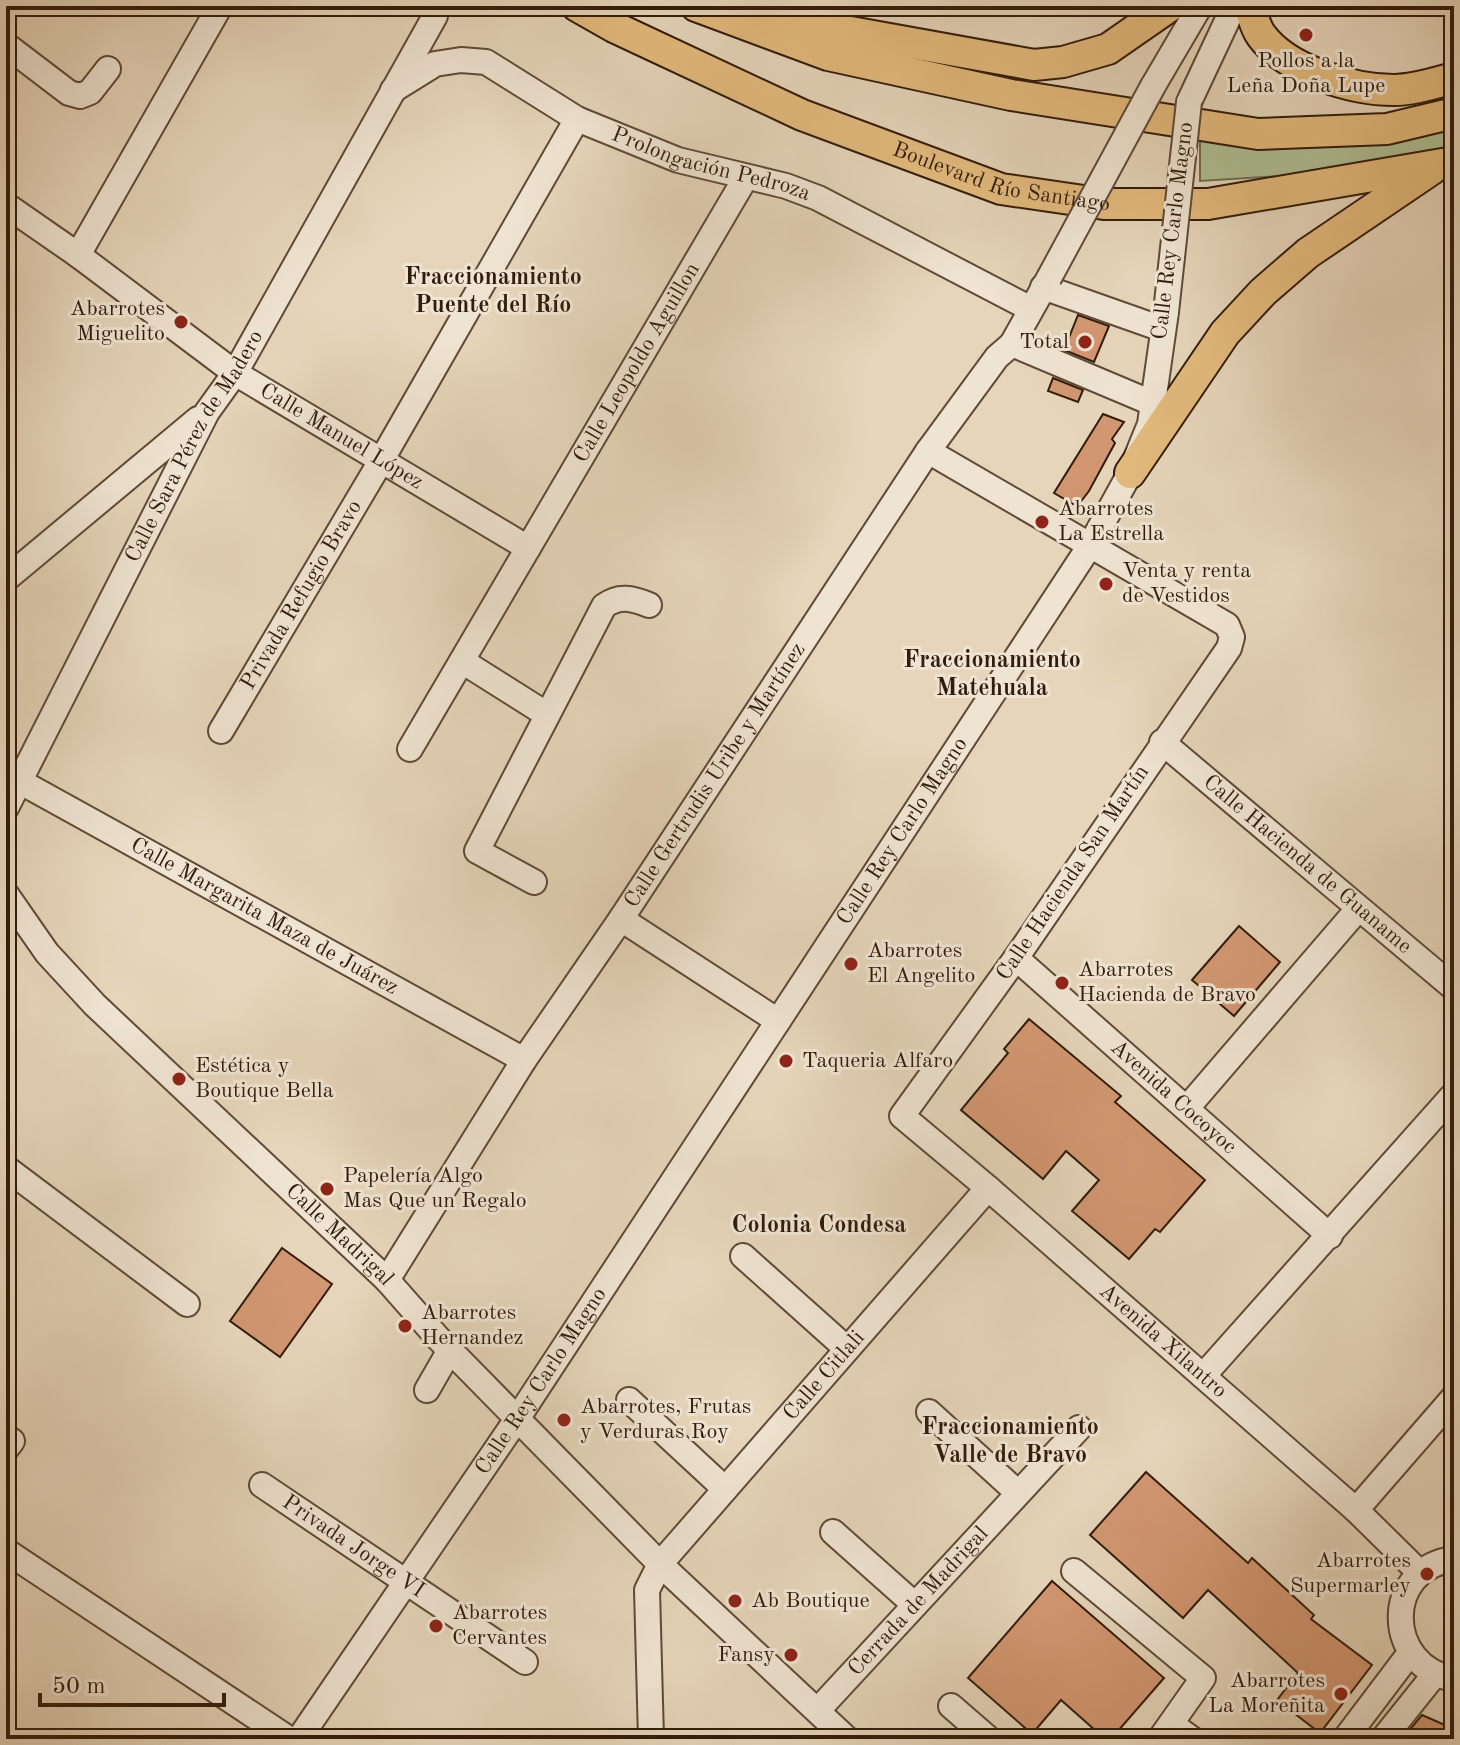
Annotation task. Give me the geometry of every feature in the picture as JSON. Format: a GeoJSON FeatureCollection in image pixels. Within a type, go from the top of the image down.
{"type":"FeatureCollection","features":[{"type":"Feature","properties":{"kind":"main road","name":"Boulevard Río Santiago"},"geometry":{"type":"LineString","coordinates":[[577,6],[614,27],[802,115],[1001,189],[1104,204],[1208,204],[1447,163]]}},
{"type":"Feature","properties":{"kind":"main road"},"geometry":{"type":"LineString","coordinates":[[704,9],[1034,65],[1063,62],[1108,49],[1170,6]]}},
{"type":"Feature","properties":{"kind":"main road"},"geometry":{"type":"LineString","coordinates":[[1249,6],[1260,34],[1290,61],[1331,79],[1370,88],[1397,90],[1454,78]]}},
{"type":"Feature","properties":{"kind":"main road"},"geometry":{"type":"LineString","coordinates":[[704,9],[828,55],[1011,95],[1258,134],[1387,129],[1454,113]]}},
{"type":"Feature","properties":{"kind":"main road"},"geometry":{"type":"LineString","coordinates":[[1130,473],[1225,333],[1263,292],[1308,253],[1447,163]]}},
{"type":"Feature","properties":{"kind":"street"},"geometry":{"type":"LineString","coordinates":[[78,255],[220,6]]}},
{"type":"Feature","properties":{"kind":"street","name":"Calle Gertrudis Uribe y Martínez"},"geometry":{"type":"LineString","coordinates":[[387,1280],[524,1060],[621,919],[928,451],[997,357],[1012,344],[1200,6]]}},
{"type":"Feature","properties":{"kind":"street","name":"Calle Rey Carlo Magno"},"geometry":{"type":"LineString","coordinates":[[299,1739],[517,1419],[1091,544],[1130,473],[1150,424],[1189,102],[1234,6]]}},
{"type":"Feature","properties":{"kind":"street","name":"Calle Sara Pérez de Madero"},"geometry":{"type":"LineString","coordinates":[[6,808],[13,775],[207,412],[235,373],[435,16]]}},
{"type":"Feature","properties":{"kind":"street"},"geometry":{"type":"LineString","coordinates":[[6,45],[69,93],[80,96],[90,92],[108,69]]}},
{"type":"Feature","properties":{"kind":"street","name":"Prolongación Pedroza"},"geometry":{"type":"LineString","coordinates":[[391,91],[435,64],[461,60],[486,62],[577,119],[678,160],[786,186],[818,198],[1031,309]]}},
{"type":"Feature","properties":{"kind":"street","name":"Privada Refugio Bravo"},"geometry":{"type":"LineString","coordinates":[[221,731],[381,461],[577,119]]}},
{"type":"Feature","properties":{"kind":"street","name":"Calle Leopoldo Aguillon"},"geometry":{"type":"LineString","coordinates":[[410,749],[746,177]]}},
{"type":"Feature","properties":{"kind":"street","name":"Calle Manuel López"},"geometry":{"type":"LineString","coordinates":[[6,205],[235,373],[528,548]]}},
{"type":"Feature","properties":{"kind":"street"},"geometry":{"type":"LineString","coordinates":[[1046,282],[1164,321]]}},
{"type":"Feature","properties":{"kind":"street"},"geometry":{"type":"LineString","coordinates":[[1012,344],[1152,403]]}},
{"type":"Feature","properties":{"kind":"street"},"geometry":{"type":"LineString","coordinates":[[6,579],[207,412]]}},
{"type":"Feature","properties":{"kind":"street"},"geometry":{"type":"LineString","coordinates":[[928,451],[1091,544]]}},
{"type":"Feature","properties":{"kind":"street","name":"Calle Hacienda San Martín"},"geometry":{"type":"LineString","coordinates":[[902,1116],[1016,958],[1229,648],[1232,637],[1227,625],[1091,544]]}},
{"type":"Feature","properties":{"kind":"street"},"geometry":{"type":"LineString","coordinates":[[534,882],[477,851],[604,606],[614,599],[631,598],[649,605]]}},
{"type":"Feature","properties":{"kind":"street"},"geometry":{"type":"LineString","coordinates":[[462,661],[546,714]]}},
{"type":"Feature","properties":{"kind":"street","name":"Calle Hacienda de Guaname"},"geometry":{"type":"LineString","coordinates":[[1162,742],[1454,988]]}},
{"type":"Feature","properties":{"kind":"street","name":"Calle Margarita Maza de Juárez"},"geometry":{"type":"LineString","coordinates":[[13,775],[524,1060]]}},
{"type":"Feature","properties":{"kind":"street","name":"Calle Madrigal"},"geometry":{"type":"LineString","coordinates":[[6,894],[47,953],[95,1005],[387,1280],[450,1350],[660,1564],[847,1739]]}},
{"type":"Feature","properties":{"kind":"street"},"geometry":{"type":"LineString","coordinates":[[1187,1108],[1358,909]]}},
{"type":"Feature","properties":{"kind":"street"},"geometry":{"type":"LineString","coordinates":[[621,919],[778,1021]]}},
{"type":"Feature","properties":{"kind":"street","name":"Avenida Cocoyoc"},"geometry":{"type":"LineString","coordinates":[[1016,958],[1330,1236]]}},
{"type":"Feature","properties":{"kind":"street"},"geometry":{"type":"LineString","coordinates":[[1203,1376],[1454,1094]]}},
{"type":"Feature","properties":{"kind":"street","name":"Avenida Xilantro"},"geometry":{"type":"LineString","coordinates":[[902,1116],[1356,1510],[1420,1573]]}},
{"type":"Feature","properties":{"kind":"street"},"geometry":{"type":"LineString","coordinates":[[6,1168],[187,1304]]}},
{"type":"Feature","properties":{"kind":"street","name":"Calle Citlali"},"geometry":{"type":"LineString","coordinates":[[660,1564],[988,1188]]}},
{"type":"Feature","properties":{"kind":"street"},"geometry":{"type":"LineString","coordinates":[[743,1256],[847,1349]]}},
{"type":"Feature","properties":{"kind":"street"},"geometry":{"type":"LineString","coordinates":[[427,1390],[450,1350]]}},
{"type":"Feature","properties":{"kind":"street"},"geometry":{"type":"LineString","coordinates":[[1356,1510],[1454,1397]]}},
{"type":"Feature","properties":{"kind":"street"},"geometry":{"type":"LineString","coordinates":[[629,1400],[725,1489]]}},
{"type":"Feature","properties":{"kind":"street"},"geometry":{"type":"LineString","coordinates":[[929,1412],[1018,1493]]}},
{"type":"Feature","properties":{"kind":"street","name":"Cerrada de Madrigal"},"geometry":{"type":"LineString","coordinates":[[818,1710],[1079,1428]]}},
{"type":"Feature","properties":{"kind":"street","name":"Privada Jorge VI"},"geometry":{"type":"LineString","coordinates":[[262,1485],[525,1662]]}},
{"type":"Feature","properties":{"kind":"street"},"geometry":{"type":"LineString","coordinates":[[833,1532],[915,1605]]}},
{"type":"Feature","properties":{"kind":"street"},"geometry":{"type":"LineString","coordinates":[[6,1551],[289,1739]]}},
{"type":"Feature","properties":{"kind":"street"},"geometry":{"type":"LineString","coordinates":[[1383,1739],[1444,1677],[1410,1653],[1401,1633],[1400,1611],[1406,1591],[1420,1573],[1441,1561],[1454,1559]]}},
{"type":"Feature","properties":{"kind":"street"},"geometry":{"type":"LineString","coordinates":[[651,1739],[647,1590],[660,1564]]}},
{"type":"Feature","properties":{"kind":"street"},"geometry":{"type":"LineString","coordinates":[[1074,1571],[1203,1678],[1166,1732],[1192,1739]]}},
{"type":"Feature","properties":{"kind":"street"},"geometry":{"type":"LineString","coordinates":[[1345,1739],[1410,1653]]}},
{"type":"Feature","properties":{"kind":"street"},"geometry":{"type":"LineString","coordinates":[[951,1706],[989,1739]]}},
{"type":"Feature","properties":{"kind":"green space"},"geometry":{"type":"Polygon","coordinates":[[[1454,123],[1454,151],[1326,173],[1200,181],[1200,140],[1454,123]]]}},
{"type":"Feature","properties":{"kind":"building","name":"Total"},"geometry":{"type":"Polygon","coordinates":[[[1078,315],[1109,326],[1094,362],[1064,350],[1078,315]]]}},
{"type":"Feature","properties":{"kind":"building"},"geometry":{"type":"Polygon","coordinates":[[[1053,378],[1083,390],[1078,402],[1048,391],[1053,378]]]}},
{"type":"Feature","properties":{"kind":"building"},"geometry":{"type":"Polygon","coordinates":[[[1103,414],[1124,422],[1112,439],[1115,443],[1089,491],[1079,504],[1073,504],[1054,493],[1103,414]]]}},
{"type":"Feature","properties":{"kind":"building"},"geometry":{"type":"Polygon","coordinates":[[[1239,926],[1280,962],[1234,1016],[1192,980],[1239,926]]]}},
{"type":"Feature","properties":{"kind":"building"},"geometry":{"type":"Polygon","coordinates":[[[1029,1019],[1121,1096],[1115,1102],[1205,1180],[1160,1232],[1155,1229],[1129,1259],[1072,1211],[1099,1180],[1066,1151],[1043,1179],[961,1110],[1008,1053],[1004,1049],[1029,1019]]]}},
{"type":"Feature","properties":{"kind":"building"},"geometry":{"type":"Polygon","coordinates":[[[282,1248],[332,1284],[280,1357],[230,1321],[282,1248]]]}},
{"type":"Feature","properties":{"kind":"building"},"geometry":{"type":"Polygon","coordinates":[[[1146,1472],[1248,1563],[1252,1558],[1314,1615],[1311,1619],[1372,1665],[1320,1733],[1277,1700],[1298,1673],[1208,1590],[1183,1618],[1090,1535],[1146,1472]]]}},
{"type":"Feature","properties":{"kind":"building"},"geometry":{"type":"Polygon","coordinates":[[[1052,1581],[1164,1678],[1111,1739],[1105,1739],[1061,1700],[1032,1734],[968,1678],[1052,1581]]]}},
{"type":"Feature","properties":{"kind":"building"},"geometry":{"type":"Polygon","coordinates":[[[1422,1715],[1454,1729],[1454,1739],[1402,1739],[1422,1715]]]}},
{"type":"Feature","properties":{"kind":"place","name":"Pollos a la Leña Doña Lupe"},"geometry":{"type":"Point","coordinates":[1306,35]}},
{"type":"Feature","properties":{"kind":"place","name":"Abarrotes Miguelito"},"geometry":{"type":"Point","coordinates":[181,322]}},
{"type":"Feature","properties":{"kind":"place","name":"Total"},"geometry":{"type":"Point","coordinates":[1085,342]}},
{"type":"Feature","properties":{"kind":"place","name":"Abarrotes La Estrella"},"geometry":{"type":"Point","coordinates":[1042,522]}},
{"type":"Feature","properties":{"kind":"place","name":"Venta y renta de Vestidos"},"geometry":{"type":"Point","coordinates":[1106,584]}},
{"type":"Feature","properties":{"kind":"place","name":"Abarrotes El Angelito"},"geometry":{"type":"Point","coordinates":[851,964]}},
{"type":"Feature","properties":{"kind":"place","name":"Abarrotes Hacienda de Bravo"},"geometry":{"type":"Point","coordinates":[1062,983]}},
{"type":"Feature","properties":{"kind":"place","name":"Taqueria Alfaro"},"geometry":{"type":"Point","coordinates":[786,1061]}},
{"type":"Feature","properties":{"kind":"place","name":"Estética y Boutique Bella"},"geometry":{"type":"Point","coordinates":[179,1079]}},
{"type":"Feature","properties":{"kind":"place","name":"Papelería Algo Mas Que un Regalo"},"geometry":{"type":"Point","coordinates":[327,1189]}},
{"type":"Feature","properties":{"kind":"place","name":"Abarrotes Hernandez"},"geometry":{"type":"Point","coordinates":[405,1326]}},
{"type":"Feature","properties":{"kind":"place","name":"Abarrotes, Frutas y Verduras Roy"},"geometry":{"type":"Point","coordinates":[564,1420]}},
{"type":"Feature","properties":{"kind":"place","name":"Abarrotes Supermarley"},"geometry":{"type":"Point","coordinates":[1427,1574]}},
{"type":"Feature","properties":{"kind":"place","name":"Ab Boutique"},"geometry":{"type":"Point","coordinates":[735,1601]}},
{"type":"Feature","properties":{"kind":"place","name":"Abarrotes Cervantes"},"geometry":{"type":"Point","coordinates":[436,1626]}},
{"type":"Feature","properties":{"kind":"place","name":"Fansy"},"geometry":{"type":"Point","coordinates":[791,1655]}},
{"type":"Feature","properties":{"kind":"place","name":"Abarrotes La Moreñita"},"geometry":{"type":"Point","coordinates":[1341,1694]}},
{"type":"Feature","properties":{"kind":"district","name":"Fraccionamiento Puente del Río"},"geometry":{"type":"Point","coordinates":[493,292]}},
{"type":"Feature","properties":{"kind":"district","name":"Fraccionamiento Matehuala"},"geometry":{"type":"Point","coordinates":[992,675]}},
{"type":"Feature","properties":{"kind":"district","name":"Colonia Condesa"},"geometry":{"type":"Point","coordinates":[819,1226]}},
{"type":"Feature","properties":{"kind":"district","name":"Fraccionamiento Valle de Bravo"},"geometry":{"type":"Point","coordinates":[1010,1442]}}]}
